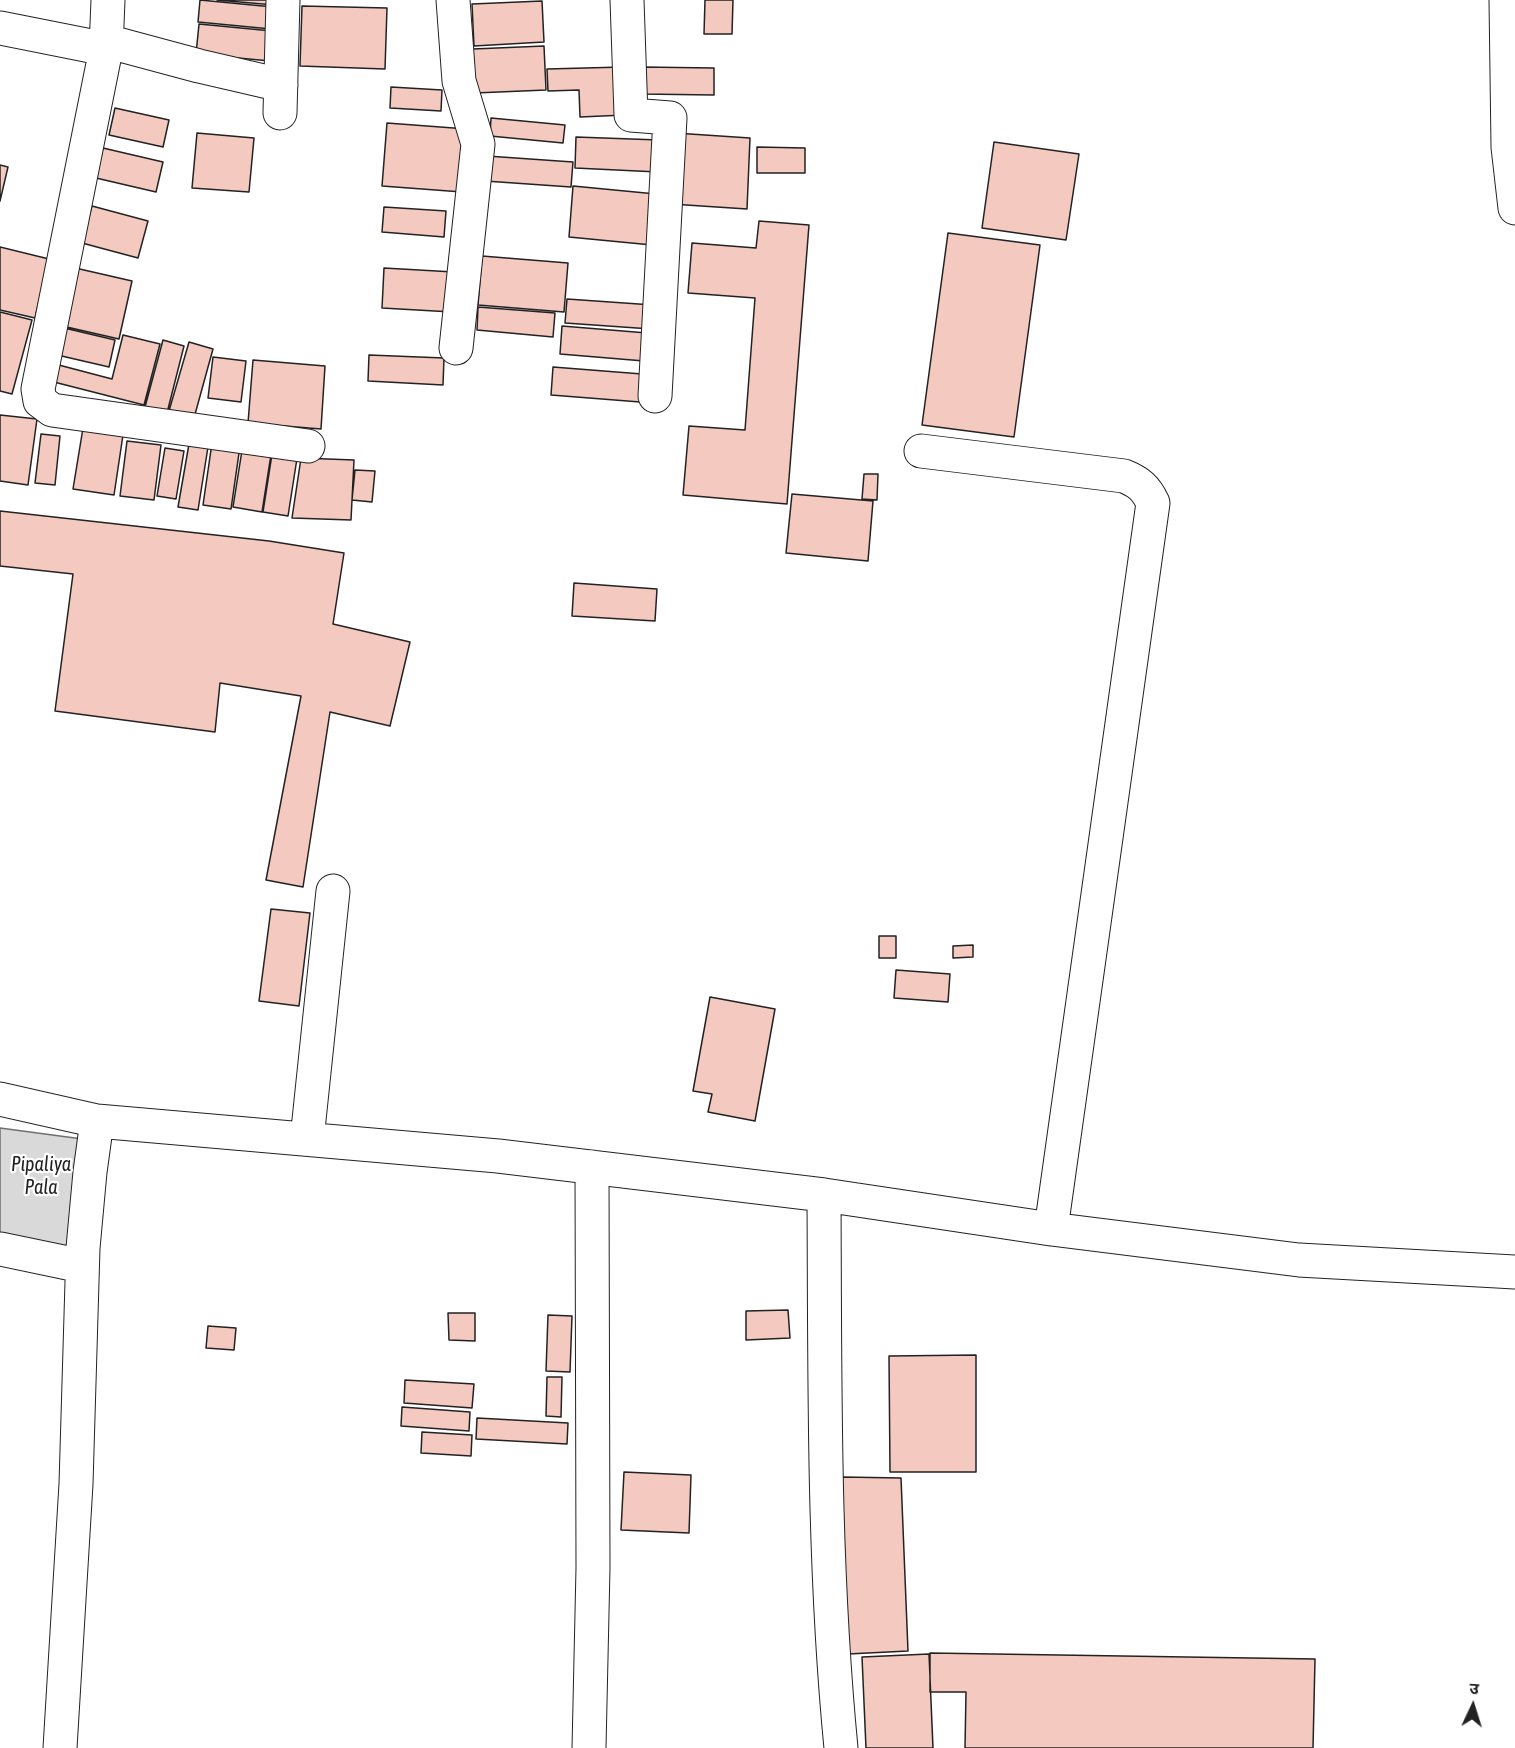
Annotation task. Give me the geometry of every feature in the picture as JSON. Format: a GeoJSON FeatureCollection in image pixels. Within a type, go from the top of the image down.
{"type":"FeatureCollection","features":[{"type":"Feature","properties":{"kind":"street"},"geometry":{"type":"LineString","coordinates":[[108,0],[106,45],[38,389],[40,401],[52,410],[308,446]]}},
{"type":"Feature","properties":{"kind":"street"},"geometry":{"type":"LineString","coordinates":[[0,28],[106,45],[199,66],[280,99],[283,0]]}},
{"type":"Feature","properties":{"kind":"street"},"geometry":{"type":"LineString","coordinates":[[453,0],[459,81],[478,144],[456,348]]}},
{"type":"Feature","properties":{"kind":"street"},"geometry":{"type":"LineString","coordinates":[[627,0],[631,115],[670,118],[655,396]]}},
{"type":"Feature","properties":{"kind":"street"},"geometry":{"type":"LineString","coordinates":[[1509,18],[1508,147],[1515,208]]}},
{"type":"Feature","properties":{"kind":"street"},"geometry":{"type":"LineString","coordinates":[[921,451],[1124,476],[1138,482],[1153,503],[1051,1229]]}},
{"type":"Feature","properties":{"kind":"street"},"geometry":{"type":"LineString","coordinates":[[307,1139],[333,891]]}},
{"type":"Feature","properties":{"kind":"street"},"geometry":{"type":"LineString","coordinates":[[0,1099],[98,1121],[498,1156],[824,1195],[1051,1229],[1299,1260],[1515,1272]]}},
{"type":"Feature","properties":{"kind":"street"},"geometry":{"type":"LineString","coordinates":[[60,1748],[76,1484],[82,1257],[90,1172],[98,1121]]}},
{"type":"Feature","properties":{"kind":"street"},"geometry":{"type":"LineString","coordinates":[[589,1748],[593,1568],[592,1167]]}},
{"type":"Feature","properties":{"kind":"street"},"geometry":{"type":"LineString","coordinates":[[824,1195],[826,1512],[841,1748]]}},
{"type":"Feature","properties":{"kind":"street"},"geometry":{"type":"LineString","coordinates":[[0,1249],[82,1257]]}},
{"type":"Feature","properties":{"kind":"water","name":"Pipaliya Pala"},"geometry":{"type":"Polygon","coordinates":[[[0,1128],[90,1140],[64,1279],[0,1265],[0,1128]]]}},
{"type":"Feature","properties":{"kind":"building"},"geometry":{"type":"Polygon","coordinates":[[[200,0],[273,7],[271,29],[198,22],[200,0]]]}},
{"type":"Feature","properties":{"kind":"building"},"geometry":{"type":"Polygon","coordinates":[[[217,0],[274,0],[274,5],[217,0]]]}},
{"type":"Feature","properties":{"kind":"building"},"geometry":{"type":"Polygon","coordinates":[[[705,0],[733,0],[732,34],[704,34],[705,0]]]}},
{"type":"Feature","properties":{"kind":"building"},"geometry":{"type":"Polygon","coordinates":[[[542,1],[544,42],[474,46],[472,4],[542,1]]]}},
{"type":"Feature","properties":{"kind":"building"},"geometry":{"type":"Polygon","coordinates":[[[302,6],[387,8],[385,69],[300,66],[302,6]]]}},
{"type":"Feature","properties":{"kind":"building"},"geometry":{"type":"Polygon","coordinates":[[[199,24],[272,31],[270,61],[196,54],[199,24]]]}},
{"type":"Feature","properties":{"kind":"building"},"geometry":{"type":"Polygon","coordinates":[[[544,46],[546,90],[475,93],[473,49],[544,46]]]}},
{"type":"Feature","properties":{"kind":"building"},"geometry":{"type":"Polygon","coordinates":[[[623,67],[625,115],[580,117],[579,90],[548,91],[547,69],[623,67]]]}},
{"type":"Feature","properties":{"kind":"building"},"geometry":{"type":"Polygon","coordinates":[[[642,67],[714,68],[714,95],[641,94],[642,67]]]}},
{"type":"Feature","properties":{"kind":"building"},"geometry":{"type":"Polygon","coordinates":[[[391,87],[442,90],[441,111],[390,108],[391,87]]]}},
{"type":"Feature","properties":{"kind":"building"},"geometry":{"type":"Polygon","coordinates":[[[115,108],[169,120],[163,147],[109,135],[115,108]]]}},
{"type":"Feature","properties":{"kind":"building"},"geometry":{"type":"Polygon","coordinates":[[[491,118],[565,125],[563,143],[490,136],[491,118]]]}},
{"type":"Feature","properties":{"kind":"building"},"geometry":{"type":"Polygon","coordinates":[[[387,123],[467,129],[462,192],[382,186],[387,123]]]}},
{"type":"Feature","properties":{"kind":"building"},"geometry":{"type":"Polygon","coordinates":[[[197,133],[254,138],[249,192],[192,188],[197,133]]]}},
{"type":"Feature","properties":{"kind":"building"},"geometry":{"type":"Polygon","coordinates":[[[675,133],[750,138],[747,209],[671,204],[675,133]]]}},
{"type":"Feature","properties":{"kind":"building"},"geometry":{"type":"Polygon","coordinates":[[[576,137],[659,140],[658,172],[575,168],[576,137]]]}},
{"type":"Feature","properties":{"kind":"building"},"geometry":{"type":"Polygon","coordinates":[[[994,142],[1079,154],[1066,240],[982,228],[994,142]]]}},
{"type":"Feature","properties":{"kind":"building"},"geometry":{"type":"Polygon","coordinates":[[[757,147],[805,148],[805,173],[757,173],[757,147]]]}},
{"type":"Feature","properties":{"kind":"building"},"geometry":{"type":"Polygon","coordinates":[[[103,148],[163,162],[156,192],[96,178],[103,148]]]}},
{"type":"Feature","properties":{"kind":"building"},"geometry":{"type":"Polygon","coordinates":[[[487,156],[573,162],[571,187],[485,181],[487,156]]]}},
{"type":"Feature","properties":{"kind":"building"},"geometry":{"type":"Polygon","coordinates":[[[0,165],[8,167],[0,201],[0,165]]]}},
{"type":"Feature","properties":{"kind":"building"},"geometry":{"type":"Polygon","coordinates":[[[573,186],[656,194],[652,245],[569,237],[573,186]]]}},
{"type":"Feature","properties":{"kind":"building"},"geometry":{"type":"Polygon","coordinates":[[[92,206],[148,221],[138,258],[82,243],[92,206]]]}},
{"type":"Feature","properties":{"kind":"building"},"geometry":{"type":"Polygon","coordinates":[[[384,207],[446,211],[444,237],[382,232],[384,207]]]}},
{"type":"Feature","properties":{"kind":"building"},"geometry":{"type":"Polygon","coordinates":[[[759,221],[809,225],[787,504],[683,495],[689,426],[745,430],[755,298],[688,293],[692,243],[756,248],[759,221]]]}},
{"type":"Feature","properties":{"kind":"building"},"geometry":{"type":"Polygon","coordinates":[[[948,233],[1040,245],[1014,437],[922,425],[948,233]]]}},
{"type":"Feature","properties":{"kind":"building"},"geometry":{"type":"Polygon","coordinates":[[[0,247],[49,259],[35,318],[0,310],[0,247]]]}},
{"type":"Feature","properties":{"kind":"building"},"geometry":{"type":"Polygon","coordinates":[[[482,256],[568,263],[564,312],[478,305],[482,256]]]}},
{"type":"Feature","properties":{"kind":"building"},"geometry":{"type":"Polygon","coordinates":[[[71,267],[132,281],[119,339],[58,325],[71,267]]]}},
{"type":"Feature","properties":{"kind":"building"},"geometry":{"type":"Polygon","coordinates":[[[384,268],[454,272],[452,312],[382,308],[384,268]]]}},
{"type":"Feature","properties":{"kind":"building"},"geometry":{"type":"Polygon","coordinates":[[[567,299],[653,305],[651,329],[565,323],[567,299]]]}},
{"type":"Feature","properties":{"kind":"building"},"geometry":{"type":"Polygon","coordinates":[[[478,307],[555,313],[553,337],[477,330],[478,307]]]}},
{"type":"Feature","properties":{"kind":"building"},"geometry":{"type":"Polygon","coordinates":[[[0,312],[32,320],[12,394],[0,391],[0,312]]]}},
{"type":"Feature","properties":{"kind":"building"},"geometry":{"type":"Polygon","coordinates":[[[562,326],[647,333],[644,361],[560,354],[562,326]]]}},
{"type":"Feature","properties":{"kind":"building"},"geometry":{"type":"Polygon","coordinates":[[[60,327],[115,340],[109,367],[53,354],[60,327]]]}},
{"type":"Feature","properties":{"kind":"building"},"geometry":{"type":"Polygon","coordinates":[[[123,335],[160,344],[144,405],[50,381],[55,364],[112,379],[123,335]]]}},
{"type":"Feature","properties":{"kind":"building"},"geometry":{"type":"Polygon","coordinates":[[[163,340],[184,346],[167,413],[145,407],[163,340]]]}},
{"type":"Feature","properties":{"kind":"building"},"geometry":{"type":"Polygon","coordinates":[[[189,342],[213,349],[194,418],[169,411],[189,342]]]}},
{"type":"Feature","properties":{"kind":"building"},"geometry":{"type":"Polygon","coordinates":[[[369,355],[444,358],[443,385],[368,381],[369,355]]]}},
{"type":"Feature","properties":{"kind":"building"},"geometry":{"type":"Polygon","coordinates":[[[213,357],[246,361],[241,402],[208,398],[213,357]]]}},
{"type":"Feature","properties":{"kind":"building"},"geometry":{"type":"Polygon","coordinates":[[[253,360],[325,366],[321,429],[248,423],[253,360]]]}},
{"type":"Feature","properties":{"kind":"building"},"geometry":{"type":"Polygon","coordinates":[[[553,367],[642,374],[640,402],[551,395],[553,367]]]}},
{"type":"Feature","properties":{"kind":"building"},"geometry":{"type":"Polygon","coordinates":[[[0,415],[37,419],[28,485],[0,481],[0,415]]]}},
{"type":"Feature","properties":{"kind":"building"},"geometry":{"type":"Polygon","coordinates":[[[83,428],[123,435],[114,495],[73,489],[83,428]]]}},
{"type":"Feature","properties":{"kind":"building"},"geometry":{"type":"Polygon","coordinates":[[[41,434],[60,436],[55,485],[35,483],[41,434]]]}},
{"type":"Feature","properties":{"kind":"building"},"geometry":{"type":"Polygon","coordinates":[[[127,441],[161,445],[154,500],[120,496],[127,441]]]}},
{"type":"Feature","properties":{"kind":"building"},"geometry":{"type":"Polygon","coordinates":[[[212,443],[240,446],[231,509],[203,505],[212,443]]]}},
{"type":"Feature","properties":{"kind":"building"},"geometry":{"type":"Polygon","coordinates":[[[189,444],[208,447],[198,510],[178,507],[189,444]]]}},
{"type":"Feature","properties":{"kind":"building"},"geometry":{"type":"Polygon","coordinates":[[[243,444],[272,448],[262,512],[233,507],[243,444]]]}},
{"type":"Feature","properties":{"kind":"building"},"geometry":{"type":"Polygon","coordinates":[[[165,448],[184,451],[176,499],[157,496],[165,448]]]}},
{"type":"Feature","properties":{"kind":"building"},"geometry":{"type":"Polygon","coordinates":[[[273,448],[298,452],[288,516],[263,512],[273,448]]]}},
{"type":"Feature","properties":{"kind":"building"},"geometry":{"type":"Polygon","coordinates":[[[301,458],[354,460],[351,520],[292,518],[301,458]]]}},
{"type":"Feature","properties":{"kind":"building"},"geometry":{"type":"Polygon","coordinates":[[[355,470],[375,471],[372,502],[352,500],[355,470]]]}},
{"type":"Feature","properties":{"kind":"building"},"geometry":{"type":"Polygon","coordinates":[[[864,474],[878,474],[877,500],[862,499],[864,474]]]}},
{"type":"Feature","properties":{"kind":"building"},"geometry":{"type":"Polygon","coordinates":[[[792,494],[873,501],[868,561],[786,553],[792,494]]]}},
{"type":"Feature","properties":{"kind":"building"},"geometry":{"type":"Polygon","coordinates":[[[0,511],[269,541],[344,553],[333,624],[410,642],[390,726],[330,712],[303,887],[266,880],[301,696],[220,683],[215,732],[55,711],[73,574],[0,566],[0,511]]]}},
{"type":"Feature","properties":{"kind":"building"},"geometry":{"type":"Polygon","coordinates":[[[574,583],[657,589],[655,621],[572,616],[574,583]]]}},
{"type":"Feature","properties":{"kind":"building"},"geometry":{"type":"Polygon","coordinates":[[[271,909],[310,913],[299,1006],[259,1001],[271,909]]]}},
{"type":"Feature","properties":{"kind":"building"},"geometry":{"type":"Polygon","coordinates":[[[879,936],[896,936],[896,958],[879,958],[879,936]]]}},
{"type":"Feature","properties":{"kind":"building"},"geometry":{"type":"Polygon","coordinates":[[[973,945],[973,957],[953,958],[953,946],[973,945]]]}},
{"type":"Feature","properties":{"kind":"building"},"geometry":{"type":"Polygon","coordinates":[[[896,970],[950,974],[948,1002],[894,998],[896,970]]]}},
{"type":"Feature","properties":{"kind":"building"},"geometry":{"type":"Polygon","coordinates":[[[710,997],[775,1009],[755,1121],[708,1112],[712,1094],[693,1091],[710,997]]]}},
{"type":"Feature","properties":{"kind":"building"},"geometry":{"type":"Polygon","coordinates":[[[788,1310],[790,1338],[746,1340],[746,1311],[788,1310]]]}},
{"type":"Feature","properties":{"kind":"building"},"geometry":{"type":"Polygon","coordinates":[[[448,1313],[475,1313],[475,1341],[449,1340],[448,1313]]]}},
{"type":"Feature","properties":{"kind":"building"},"geometry":{"type":"Polygon","coordinates":[[[548,1315],[572,1316],[570,1372],[546,1371],[548,1315]]]}},
{"type":"Feature","properties":{"kind":"building"},"geometry":{"type":"Polygon","coordinates":[[[208,1326],[236,1328],[234,1350],[206,1348],[208,1326]]]}},
{"type":"Feature","properties":{"kind":"building"},"geometry":{"type":"Polygon","coordinates":[[[976,1355],[976,1472],[890,1472],[889,1356],[976,1355]]]}},
{"type":"Feature","properties":{"kind":"building"},"geometry":{"type":"Polygon","coordinates":[[[547,1377],[562,1377],[561,1417],[546,1416],[547,1377]]]}},
{"type":"Feature","properties":{"kind":"building"},"geometry":{"type":"Polygon","coordinates":[[[405,1380],[474,1384],[472,1408],[404,1403],[405,1380]]]}},
{"type":"Feature","properties":{"kind":"building"},"geometry":{"type":"Polygon","coordinates":[[[402,1407],[470,1412],[469,1431],[401,1426],[402,1407]]]}},
{"type":"Feature","properties":{"kind":"building"},"geometry":{"type":"Polygon","coordinates":[[[477,1418],[568,1423],[567,1444],[476,1439],[477,1418]]]}},
{"type":"Feature","properties":{"kind":"building"},"geometry":{"type":"Polygon","coordinates":[[[422,1432],[472,1435],[471,1456],[421,1453],[422,1432]]]}},
{"type":"Feature","properties":{"kind":"building"},"geometry":{"type":"Polygon","coordinates":[[[624,1472],[691,1475],[689,1533],[621,1530],[624,1472]]]}},
{"type":"Feature","properties":{"kind":"building"},"geometry":{"type":"Polygon","coordinates":[[[842,1477],[901,1478],[908,1651],[848,1654],[842,1477]]]}},
{"type":"Feature","properties":{"kind":"building"},"geometry":{"type":"Polygon","coordinates":[[[930,1653],[1315,1659],[1313,1748],[965,1748],[966,1692],[930,1692],[930,1653]]]}},
{"type":"Feature","properties":{"kind":"building"},"geometry":{"type":"Polygon","coordinates":[[[929,1654],[933,1748],[866,1748],[862,1657],[929,1654]]]}}]}
